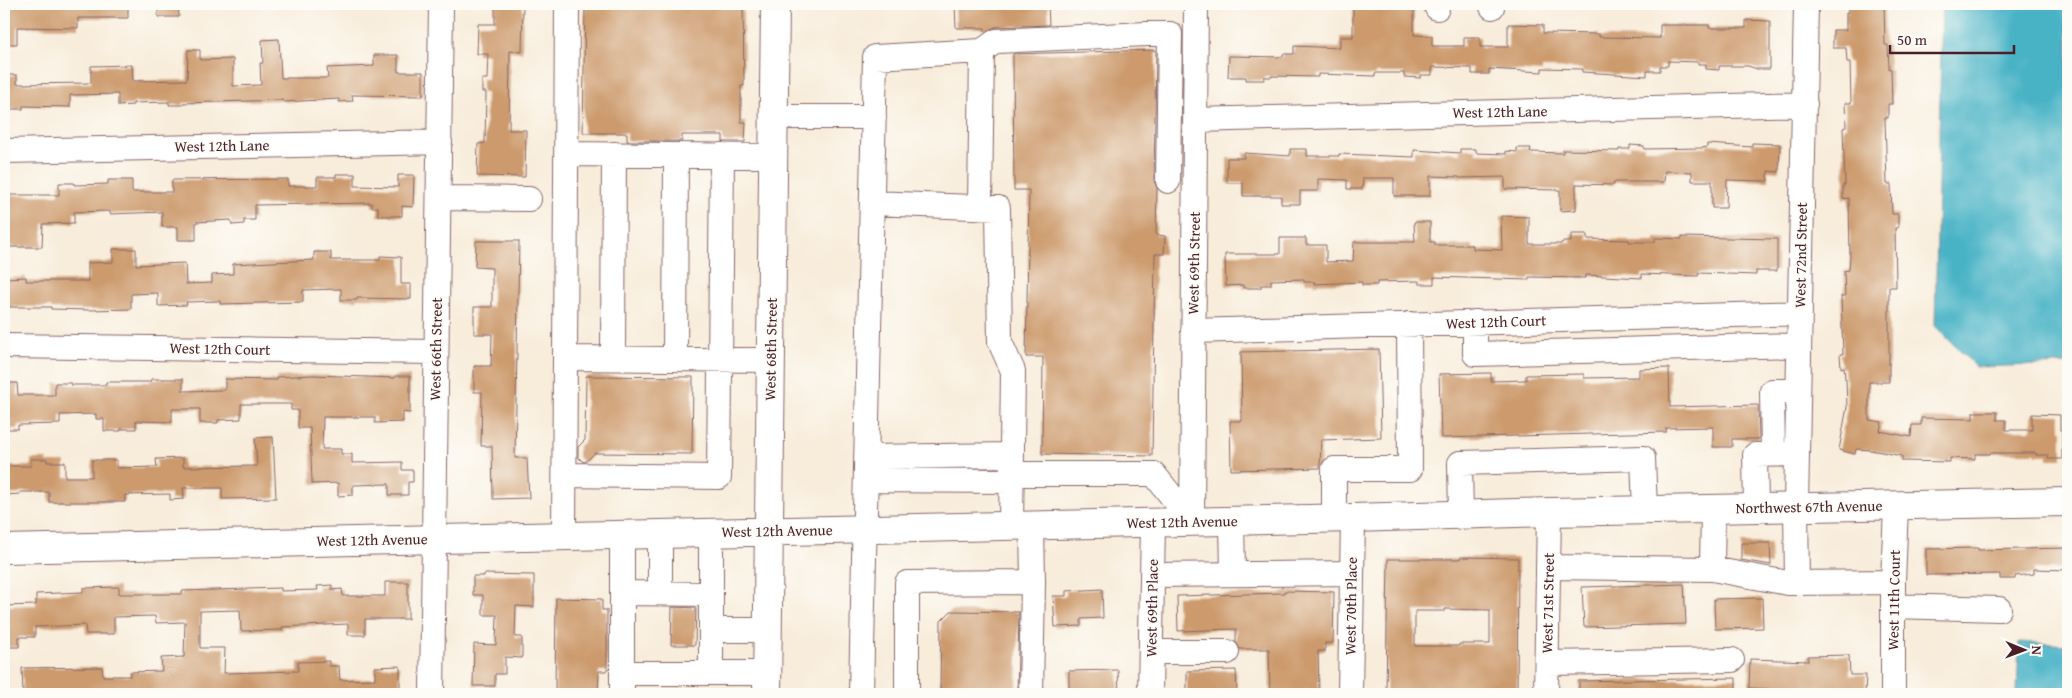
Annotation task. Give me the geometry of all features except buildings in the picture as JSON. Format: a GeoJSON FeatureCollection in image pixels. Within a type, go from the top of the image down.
{"type":"FeatureCollection","features":[{"type":"Feature","properties":{"kind":"main road","name":"West 68th Street"},"geometry":{"type":"LineString","coordinates":[[767,684],[775,4]]}},
{"type":"Feature","properties":{"kind":"main road","name":"Northwest 67th Avenue"},"geometry":{"type":"LineString","coordinates":[[1549,512],[2068,502]]}},
{"type":"Feature","properties":{"kind":"main road","name":"West 12th Avenue"},"geometry":{"type":"LineString","coordinates":[[4,550],[434,538],[1344,519],[1549,512]]}},
{"type":"Feature","properties":{"kind":"street","name":"West 66th Street"},"geometry":{"type":"LineString","coordinates":[[432,694],[441,4]]}},
{"type":"Feature","properties":{"kind":"street"},"geometry":{"type":"LineString","coordinates":[[564,536],[567,4]]}},
{"type":"Feature","properties":{"kind":"street","name":"West 69th Street"},"geometry":{"type":"LineString","coordinates":[[1192,522],[1196,4]]}},
{"type":"Feature","properties":{"kind":"street","name":"West 72nd Street"},"geometry":{"type":"LineString","coordinates":[[1797,583],[1796,506],[1806,4]]}},
{"type":"Feature","properties":{"kind":"street"},"geometry":{"type":"LineString","coordinates":[[861,694],[875,57],[982,51],[996,41],[1004,40],[1170,34],[1168,181]]}},
{"type":"Feature","properties":{"kind":"street"},"geometry":{"type":"LineString","coordinates":[[980,207],[982,51]]}},
{"type":"Feature","properties":{"kind":"street","name":"West 12th Lane"},"geometry":{"type":"LineString","coordinates":[[1196,120],[1804,104]]}},
{"type":"Feature","properties":{"kind":"street"},"geometry":{"type":"LineString","coordinates":[[774,117],[874,117]]}},
{"type":"Feature","properties":{"kind":"street","name":"West 12th Lane"},"geometry":{"type":"LineString","coordinates":[[4,151],[440,142]]}},
{"type":"Feature","properties":{"kind":"street"},"geometry":{"type":"LineString","coordinates":[[566,154],[773,156]]}},
{"type":"Feature","properties":{"kind":"street"},"geometry":{"type":"LineString","coordinates":[[613,358],[614,154]]}},
{"type":"Feature","properties":{"kind":"street"},"geometry":{"type":"LineString","coordinates":[[675,359],[676,155]]}},
{"type":"Feature","properties":{"kind":"street"},"geometry":{"type":"LineString","coordinates":[[565,475],[719,477],[722,155]]}},
{"type":"Feature","properties":{"kind":"street"},"geometry":{"type":"LineString","coordinates":[[439,198],[529,199]]}},
{"type":"Feature","properties":{"kind":"street"},"geometry":{"type":"LineString","coordinates":[[872,203],[998,208],[1000,342],[1013,371],[1012,470],[1033,582],[1031,694]]}},
{"type":"Feature","properties":{"kind":"street","name":"West 12th Court"},"geometry":{"type":"LineString","coordinates":[[1193,330],[1800,313]]}},
{"type":"Feature","properties":{"kind":"street"},"geometry":{"type":"LineString","coordinates":[[1475,322],[1476,354],[1799,345]]}},
{"type":"Feature","properties":{"kind":"street","name":"West 70th Place"},"geometry":{"type":"LineString","coordinates":[[1350,694],[1352,573],[1334,469],[1410,469],[1409,324]]}},
{"type":"Feature","properties":{"kind":"street","name":"West 12th Court"},"geometry":{"type":"LineString","coordinates":[[4,346],[436,352]]}},
{"type":"Feature","properties":{"kind":"street"},"geometry":{"type":"LineString","coordinates":[[566,358],[771,360]]}},
{"type":"Feature","properties":{"kind":"street"},"geometry":{"type":"LineString","coordinates":[[1774,454],[1772,392],[1798,391]]}},
{"type":"Feature","properties":{"kind":"street"},"geometry":{"type":"LineString","coordinates":[[1756,507],[1755,455],[1797,454]]}},
{"type":"Feature","properties":{"kind":"street"},"geometry":{"type":"LineString","coordinates":[[866,457],[1012,470],[1154,474],[1192,522]]}},
{"type":"Feature","properties":{"kind":"street"},"geometry":{"type":"LineString","coordinates":[[1461,515],[1460,463],[1595,459],[1643,458],[1644,510]]}},
{"type":"Feature","properties":{"kind":"street"},"geometry":{"type":"LineString","coordinates":[[866,480],[1012,470]]}},
{"type":"Feature","properties":{"kind":"street","name":"West 11th Court"},"geometry":{"type":"LineString","coordinates":[[1893,694],[1896,506]]}},
{"type":"Feature","properties":{"kind":"street"},"geometry":{"type":"LineString","coordinates":[[1712,569],[1713,508]]}},
{"type":"Feature","properties":{"kind":"street","name":"West 71st Street"},"geometry":{"type":"LineString","coordinates":[[1546,694],[1549,512]]}},
{"type":"Feature","properties":{"kind":"street"},"geometry":{"type":"LineString","coordinates":[[1232,521],[1233,574]]}},
{"type":"Feature","properties":{"kind":"street","name":"West 69th Place"},"geometry":{"type":"LineString","coordinates":[[1150,694],[1153,522]]}},
{"type":"Feature","properties":{"kind":"street"},"geometry":{"type":"LineString","coordinates":[[711,532],[711,673]]}},
{"type":"Feature","properties":{"kind":"street"},"geometry":{"type":"LineString","coordinates":[[660,533],[660,593]]}},
{"type":"Feature","properties":{"kind":"street"},"geometry":{"type":"LineString","coordinates":[[622,534],[622,684],[711,673],[767,684]]}},
{"type":"Feature","properties":{"kind":"street"},"geometry":{"type":"LineString","coordinates":[[1548,567],[1712,569],[1788,583],[1894,582]]}},
{"type":"Feature","properties":{"kind":"street"},"geometry":{"type":"LineString","coordinates":[[1152,575],[1352,573]]}},
{"type":"Feature","properties":{"kind":"street"},"geometry":{"type":"LineString","coordinates":[[907,694],[907,583],[1033,582]]}},
{"type":"Feature","properties":{"kind":"street"},"geometry":{"type":"LineString","coordinates":[[622,594],[711,594]]}},
{"type":"Feature","properties":{"kind":"street"},"geometry":{"type":"LineString","coordinates":[[1893,606],[1999,609]]}},
{"type":"Feature","properties":{"kind":"street"},"geometry":{"type":"LineString","coordinates":[[711,630],[768,630]]}},
{"type":"Feature","properties":{"kind":"street"},"geometry":{"type":"LineString","coordinates":[[1151,652],[1228,652]]}},
{"type":"Feature","properties":{"kind":"street"},"geometry":{"type":"LineString","coordinates":[[1547,663],[1732,660]]}},
{"type":"Feature","properties":{"kind":"water"},"geometry":{"type":"Polygon","coordinates":[[[1942,4],[2068,4],[2068,364],[1976,367],[1935,326],[1942,4]]]}},
{"type":"Feature","properties":{"kind":"water"},"geometry":{"type":"Polygon","coordinates":[[[2019,642],[2068,645],[2068,694],[2017,694],[2019,642]]]}}]}
